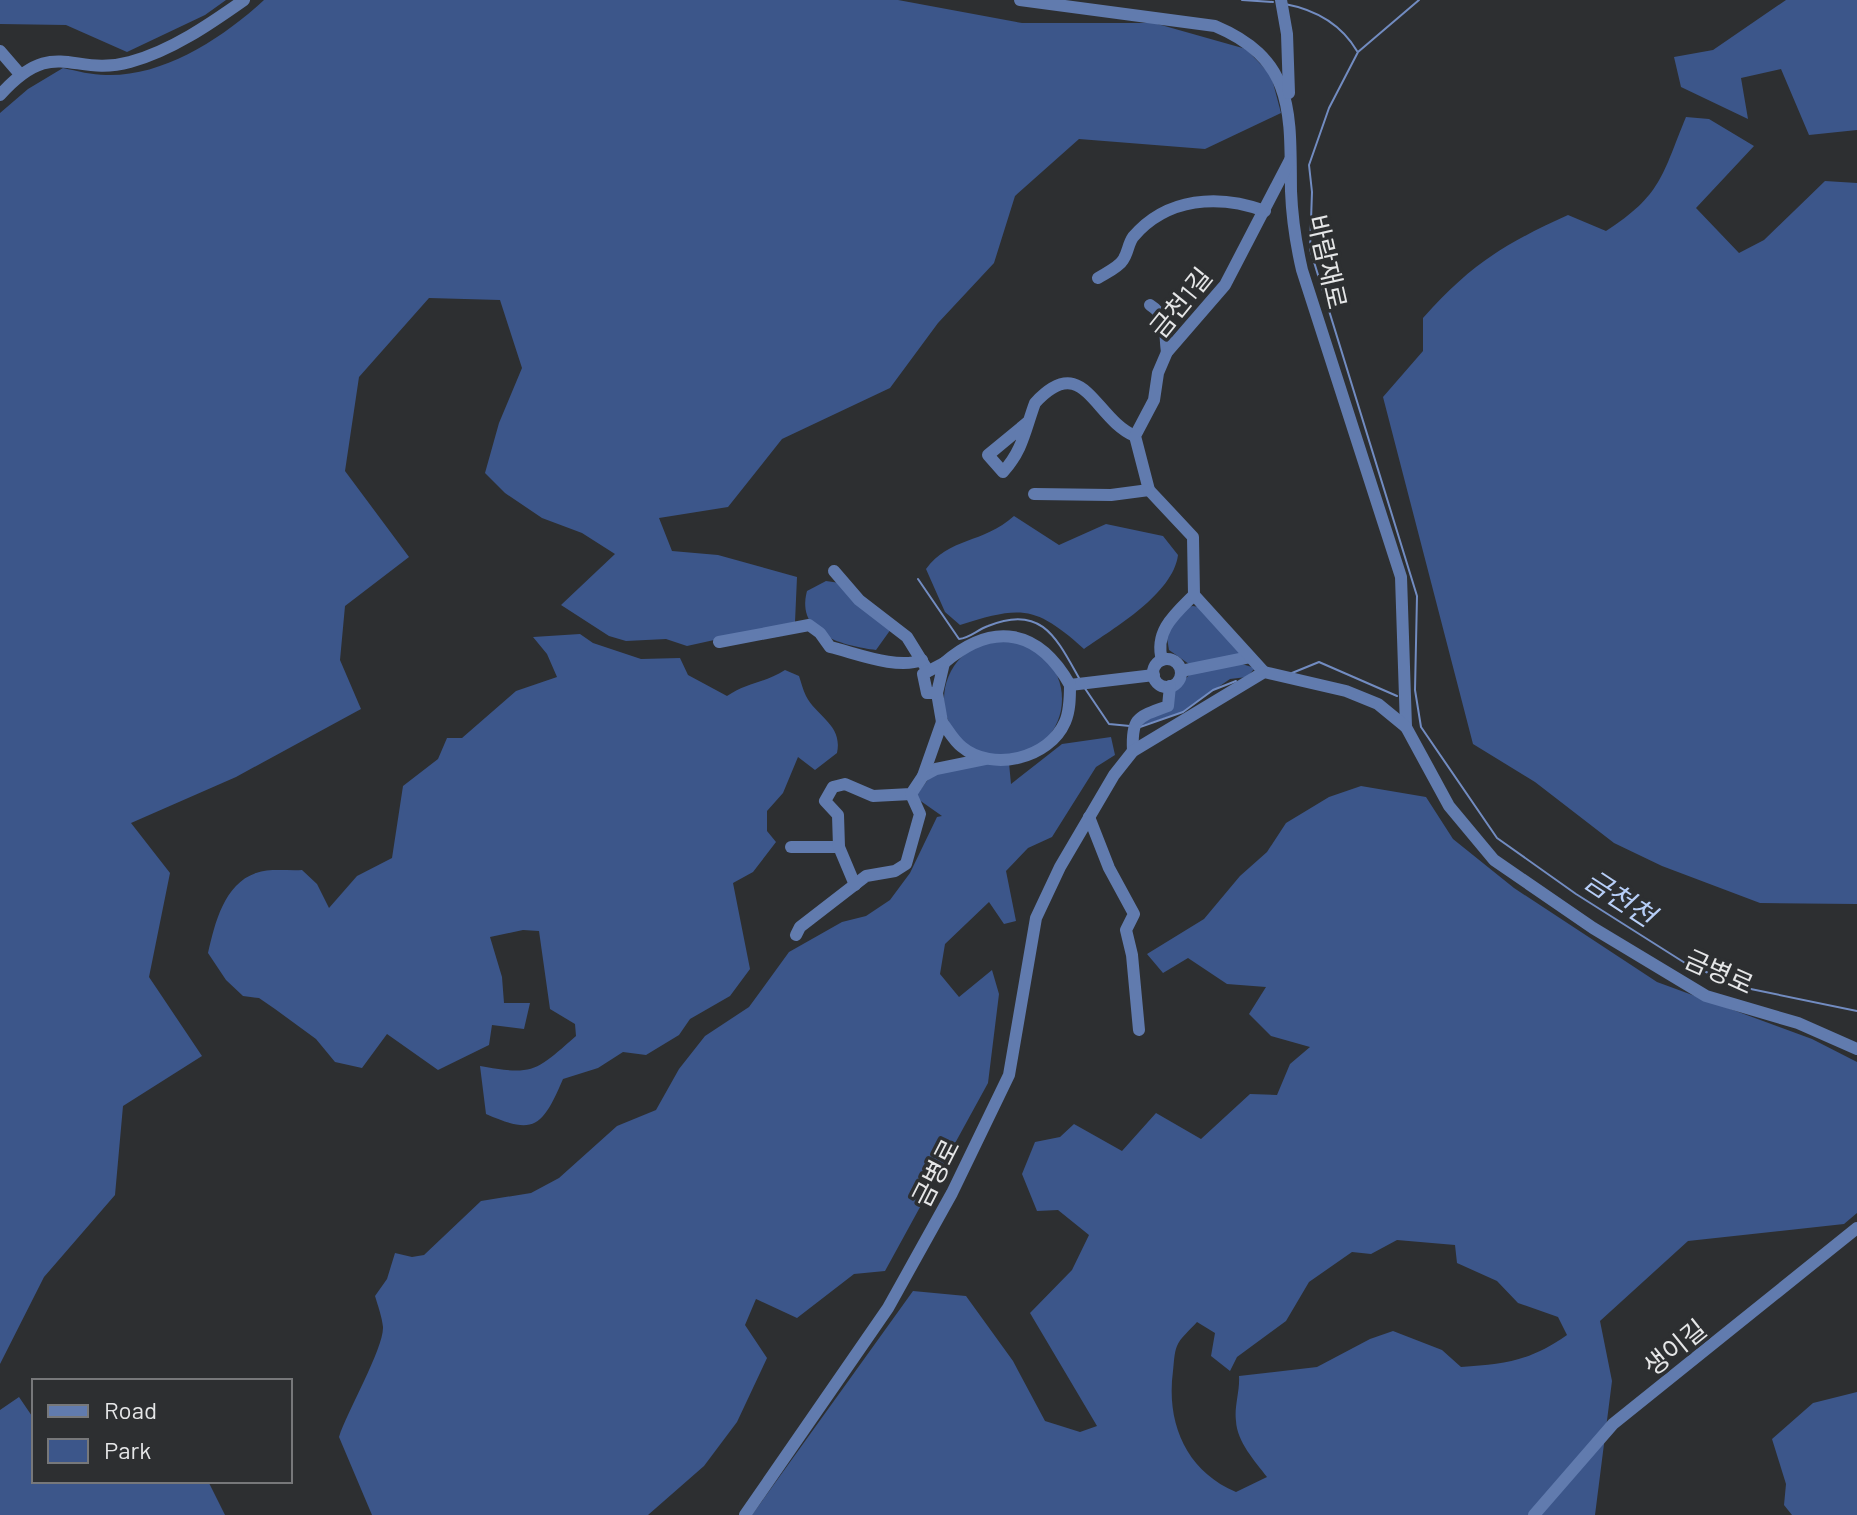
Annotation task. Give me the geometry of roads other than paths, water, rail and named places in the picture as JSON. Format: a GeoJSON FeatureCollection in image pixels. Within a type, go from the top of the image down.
{"type":"FeatureCollection","features":[{"type":"Feature","properties":{"kind":"street"},"geometry":{"type":"LineString","coordinates":[[0,95],[11,79],[57,60],[103,65],[130,62],[214,21],[244,0]]}},
{"type":"Feature","properties":{"kind":"street","name":"바람재로"},"geometry":{"type":"LineString","coordinates":[[1020,0],[1215,26],[1243,38],[1269,63],[1279,78],[1290,108],[1293,230],[1302,270],[1401,577],[1406,727]]}},
{"type":"Feature","properties":{"kind":"street"},"geometry":{"type":"LineString","coordinates":[[1281,0],[1287,34],[1290,108]]}},
{"type":"Feature","properties":{"kind":"street"},"geometry":{"type":"LineString","coordinates":[[0,51],[11,79]]}},
{"type":"Feature","properties":{"kind":"street","name":"금천1길"},"geometry":{"type":"LineString","coordinates":[[1135,436],[1154,400],[1158,373],[1167,352],[1225,285],[1291,157]]}},
{"type":"Feature","properties":{"kind":"street"},"geometry":{"type":"LineString","coordinates":[[1098,278],[1123,261],[1133,237],[1157,217],[1188,203],[1222,200],[1265,211]]}},
{"type":"Feature","properties":{"kind":"street"},"geometry":{"type":"LineString","coordinates":[[1150,305],[1158,310],[1165,324],[1167,352]]}},
{"type":"Feature","properties":{"kind":"street"},"geometry":{"type":"LineString","coordinates":[[1028,422],[1042,396],[1062,385],[1079,384],[1119,428],[1135,436],[1149,490],[1193,537],[1194,595],[1269,674]]}},
{"type":"Feature","properties":{"kind":"street"},"geometry":{"type":"LineString","coordinates":[[1034,494],[1111,495],[1149,490]]}},
{"type":"Feature","properties":{"kind":"street"},"geometry":{"type":"LineString","coordinates":[[834,571],[859,600],[907,637],[925,665],[923,681],[927,693],[937,693]]}},
{"type":"Feature","properties":{"kind":"street"},"geometry":{"type":"LineString","coordinates":[[1162,660],[1160,650],[1164,626],[1194,595]]}},
{"type":"Feature","properties":{"kind":"street"},"geometry":{"type":"LineString","coordinates":[[719,642],[809,625],[820,633],[830,647],[925,665],[944,663],[961,650],[990,637],[1020,637],[1042,647],[1078,684]]}},
{"type":"Feature","properties":{"kind":"street"},"geometry":{"type":"LineString","coordinates":[[1181,671],[1250,657]]}},
{"type":"Feature","properties":{"kind":"street"},"geometry":{"type":"LineString","coordinates":[[1133,751],[1134,727],[1142,714],[1168,706],[1170,686],[1179,679],[1181,671],[1174,661],[1162,660],[1155,666],[1154,675],[1157,683],[1170,686]]}},
{"type":"Feature","properties":{"kind":"street"},"geometry":{"type":"LineString","coordinates":[[944,663],[937,693],[942,722],[962,747],[985,759],[1002,762],[1022,757],[1052,740],[1065,722],[1078,684]]}},
{"type":"Feature","properties":{"kind":"street","name":"금병로"},"geometry":{"type":"LineString","coordinates":[[745,1515],[888,1308],[952,1193],[1009,1075],[1036,918],[1089,817],[1133,751],[1269,674],[1366,698],[1406,727],[1449,806],[1494,860],[1509,873],[1706,996],[1798,1023],[1857,1049]]}},
{"type":"Feature","properties":{"kind":"street"},"geometry":{"type":"LineString","coordinates":[[1078,684],[1154,675]]}},
{"type":"Feature","properties":{"kind":"street"},"geometry":{"type":"LineString","coordinates":[[911,794],[923,776],[942,722]]}},
{"type":"Feature","properties":{"kind":"street"},"geometry":{"type":"LineString","coordinates":[[923,776],[936,769],[985,759]]}},
{"type":"Feature","properties":{"kind":"street"},"geometry":{"type":"LineString","coordinates":[[855,885],[839,847],[838,815],[825,801],[833,787],[845,784],[873,796],[911,794]]}},
{"type":"Feature","properties":{"kind":"street"},"geometry":{"type":"LineString","coordinates":[[796,935],[800,927],[873,873],[895,871],[906,864],[920,814],[911,794]]}},
{"type":"Feature","properties":{"kind":"street"},"geometry":{"type":"LineString","coordinates":[[1089,817],[1131,910],[1126,930],[1132,955],[1139,1030]]}},
{"type":"Feature","properties":{"kind":"street"},"geometry":{"type":"LineString","coordinates":[[791,847],[839,847]]}},
{"type":"Feature","properties":{"kind":"street","name":"생이길"},"geometry":{"type":"LineString","coordinates":[[1534,1515],[1613,1424],[1857,1228]]}},
{"type":"Feature","properties":{"kind":"waterway"},"geometry":{"type":"LineString","coordinates":[[1242,0],[1273,2]]}},
{"type":"Feature","properties":{"kind":"waterway","name":"금천천"},"geometry":{"type":"LineString","coordinates":[[1419,0],[1358,52],[1329,108],[1309,165],[1312,192],[1310,249],[1417,596],[1415,690],[1421,727],[1497,838],[1576,894],[1685,963],[1741,987],[1857,1011]]}},
{"type":"Feature","properties":{"kind":"waterway"},"geometry":{"type":"LineString","coordinates":[[1285,4],[1308,10],[1327,20],[1344,33],[1357,51]]}},
{"type":"Feature","properties":{"kind":"waterway"},"geometry":{"type":"LineString","coordinates":[[918,579],[959,639],[1006,620],[1034,622],[1045,628],[1063,649],[1079,678]]}},
{"type":"Feature","properties":{"kind":"waterway"},"geometry":{"type":"LineString","coordinates":[[1292,673],[1319,662],[1397,696]]}},
{"type":"Feature","properties":{"kind":"waterway"},"geometry":{"type":"LineString","coordinates":[[1140,727],[1183,712],[1213,690],[1236,681]]}},
{"type":"Feature","properties":{"kind":"waterway"},"geometry":{"type":"LineString","coordinates":[[1084,687],[1109,724],[1130,726]]}}]}
